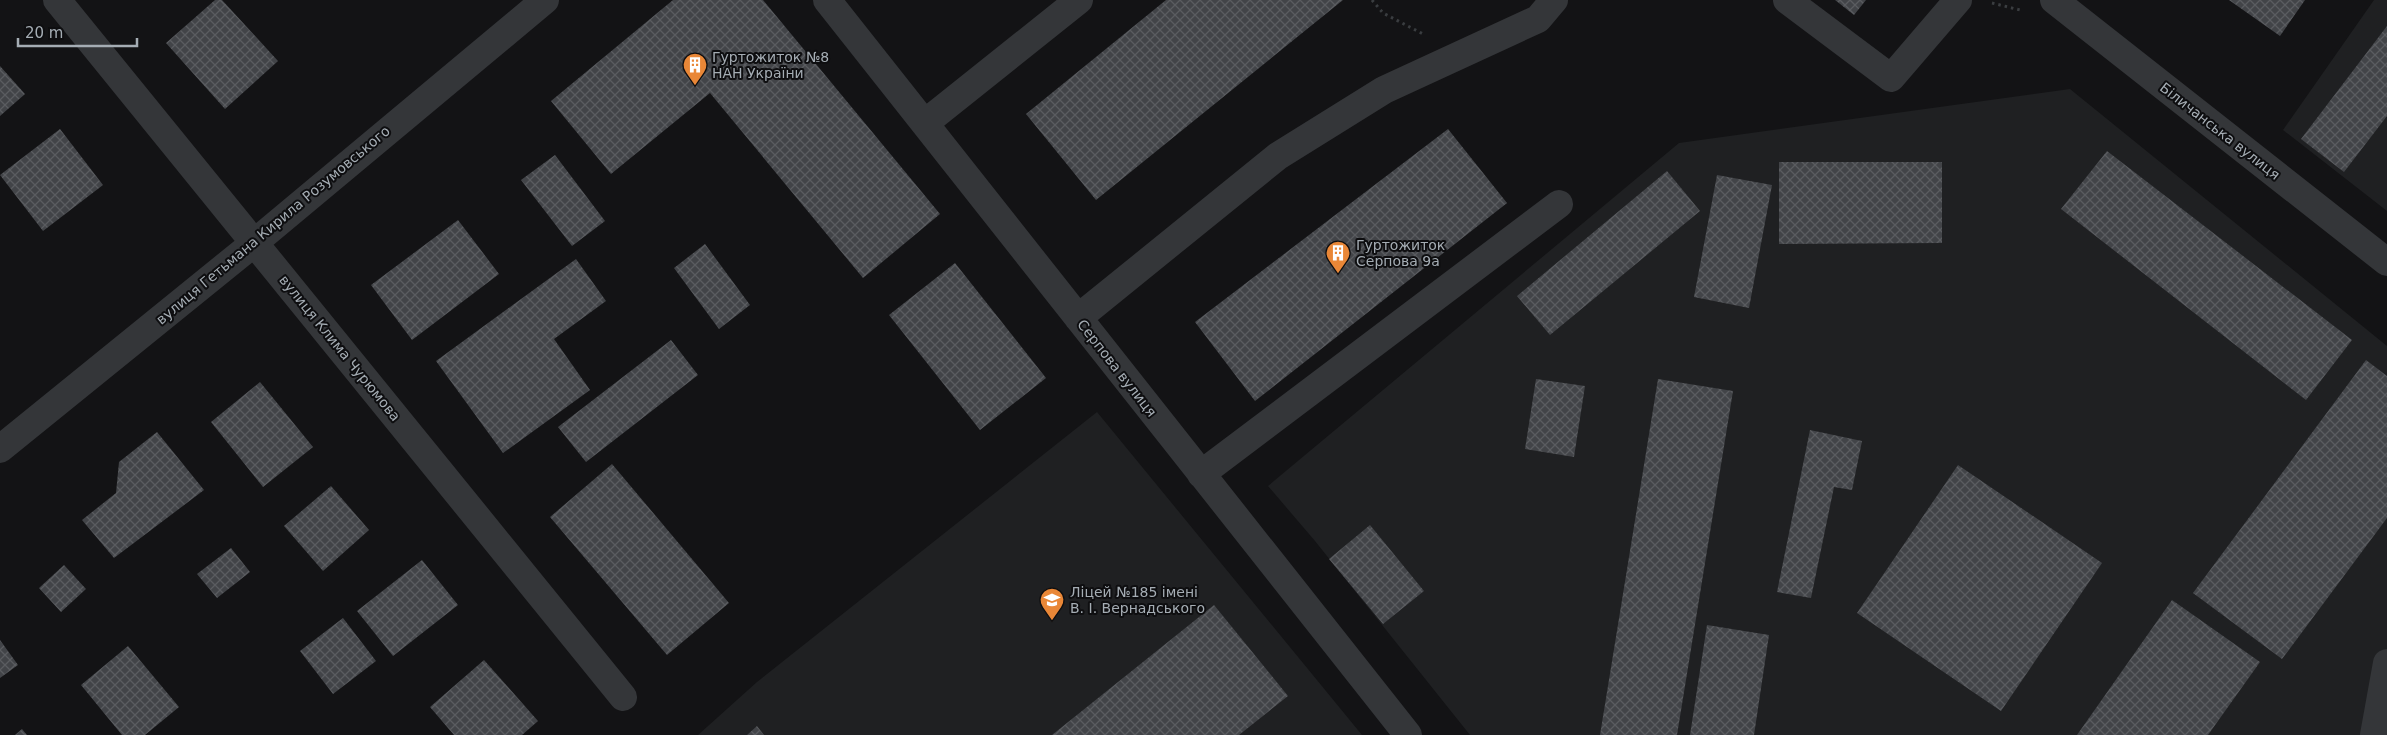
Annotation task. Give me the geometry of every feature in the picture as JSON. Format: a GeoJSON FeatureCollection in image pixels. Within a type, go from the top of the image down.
{"type":"FeatureCollection","features":[{"type":"Feature","properties":{"kind":"street","name":"вулиця Клима Чурюмова"},"geometry":{"type":"LineString","coordinates":[[56,0],[623,697]]}},
{"type":"Feature","properties":{"kind":"street","name":"вулиця Гетьмана Кирила Розумовського"},"geometry":{"type":"LineString","coordinates":[[0,449],[254,242],[545,0]]}},
{"type":"Feature","properties":{"kind":"street","name":"Серпова вулиця"},"geometry":{"type":"LineString","coordinates":[[827,0],[1408,735]]}},
{"type":"Feature","properties":{"kind":"street"},"geometry":{"type":"LineString","coordinates":[[925,123],[1079,0]]}},
{"type":"Feature","properties":{"kind":"street"},"geometry":{"type":"LineString","coordinates":[[1078,318],[1278,156],[1384,90],[1538,19],[1554,0]]}},
{"type":"Feature","properties":{"kind":"street"},"geometry":{"type":"LineString","coordinates":[[1787,0],[1891,78],[1958,0]]}},
{"type":"Feature","properties":{"kind":"street","name":"Біличанська вулиця"},"geometry":{"type":"LineString","coordinates":[[2054,0],[2387,262]]}},
{"type":"Feature","properties":{"kind":"street"},"geometry":{"type":"LineString","coordinates":[[1201,474],[1559,204]]}},
{"type":"Feature","properties":{"kind":"street"},"geometry":{"type":"LineString","coordinates":[[2374,735],[2387,663]]}},
{"type":"Feature","properties":{"kind":"path"},"geometry":{"type":"LineString","coordinates":[[1372,0],[1384,13],[1461,54]]}},
{"type":"Feature","properties":{"kind":"shaded area"},"geometry":{"type":"Polygon","coordinates":[[[2374,0],[2387,0],[2387,211],[2283,130],[2374,0]]]}},
{"type":"Feature","properties":{"kind":"shaded area"},"geometry":{"type":"Polygon","coordinates":[[[2070,89],[2387,346],[2387,735],[1470,735],[1315,541],[1268,486],[1679,143],[2070,89]]]}},
{"type":"Feature","properties":{"kind":"shaded area","name":"Ліцей №185 імені В. І. Вернадського"},"geometry":{"type":"Polygon","coordinates":[[[1097,412],[1362,735],[698,735],[757,682],[1097,412]]]}},
{"type":"Feature","properties":{"kind":"building"},"geometry":{"type":"Polygon","coordinates":[[[215,0],[222,0],[278,61],[225,109],[166,43],[215,0]]]}},
{"type":"Feature","properties":{"kind":"building","name":"Гуртожиток №8 НАН України"},"geometry":{"type":"Polygon","coordinates":[[[673,0],[763,0],[940,214],[863,278],[710,93],[611,174],[551,101],[673,0]]]}},
{"type":"Feature","properties":{"kind":"building"},"geometry":{"type":"Polygon","coordinates":[[[1166,0],[1343,0],[1096,200],[1026,114],[1166,0]]]}},
{"type":"Feature","properties":{"kind":"building"},"geometry":{"type":"Polygon","coordinates":[[[1835,0],[1866,0],[1854,15],[1835,0]]]}},
{"type":"Feature","properties":{"kind":"building"},"geometry":{"type":"Polygon","coordinates":[[[2229,0],[2305,0],[2280,36],[2229,0]]]}},
{"type":"Feature","properties":{"kind":"building"},"geometry":{"type":"Polygon","coordinates":[[[2387,26],[2387,116],[2344,172],[2301,139],[2387,26]]]}},
{"type":"Feature","properties":{"kind":"building"},"geometry":{"type":"Polygon","coordinates":[[[0,66],[25,94],[0,116],[0,66]]]}},
{"type":"Feature","properties":{"kind":"building"},"geometry":{"type":"Polygon","coordinates":[[[60,129],[103,185],[43,231],[0,175],[60,129]]]}},
{"type":"Feature","properties":{"kind":"building","name":"Гуртожиток Серпова 9а"},"geometry":{"type":"Polygon","coordinates":[[[1448,129],[1507,203],[1255,401],[1195,322],[1448,129]]]}},
{"type":"Feature","properties":{"kind":"building"},"geometry":{"type":"Polygon","coordinates":[[[2107,151],[2352,340],[2306,400],[2061,209],[2107,151]]]}},
{"type":"Feature","properties":{"kind":"building"},"geometry":{"type":"Polygon","coordinates":[[[555,155],[605,221],[572,246],[521,180],[555,155]]]}},
{"type":"Feature","properties":{"kind":"building"},"geometry":{"type":"Polygon","coordinates":[[[1779,162],[1942,162],[1942,243],[1779,244],[1779,162]]]}},
{"type":"Feature","properties":{"kind":"building"},"geometry":{"type":"Polygon","coordinates":[[[1667,171],[1700,211],[1550,335],[1517,296],[1667,171]]]}},
{"type":"Feature","properties":{"kind":"building"},"geometry":{"type":"Polygon","coordinates":[[[1717,175],[1772,185],[1749,308],[1694,297],[1717,175]]]}},
{"type":"Feature","properties":{"kind":"building"},"geometry":{"type":"Polygon","coordinates":[[[458,220],[499,274],[412,340],[371,285],[458,220]]]}},
{"type":"Feature","properties":{"kind":"building"},"geometry":{"type":"Polygon","coordinates":[[[705,244],[750,305],[719,329],[674,268],[705,244]]]}},
{"type":"Feature","properties":{"kind":"building"},"geometry":{"type":"Polygon","coordinates":[[[576,259],[606,301],[554,339],[590,390],[503,453],[436,361],[576,259]]]}},
{"type":"Feature","properties":{"kind":"building"},"geometry":{"type":"Polygon","coordinates":[[[955,263],[1046,378],[980,430],[889,315],[955,263]]]}},
{"type":"Feature","properties":{"kind":"building"},"geometry":{"type":"Polygon","coordinates":[[[671,340],[698,375],[586,462],[558,427],[671,340]]]}},
{"type":"Feature","properties":{"kind":"building"},"geometry":{"type":"Polygon","coordinates":[[[2366,360],[2387,376],[2387,518],[2282,659],[2193,593],[2366,360]]]}},
{"type":"Feature","properties":{"kind":"building"},"geometry":{"type":"Polygon","coordinates":[[[1536,379],[1585,386],[1574,457],[1525,449],[1536,379]]]}},
{"type":"Feature","properties":{"kind":"building"},"geometry":{"type":"Polygon","coordinates":[[[1658,379],[1733,391],[1677,735],[1600,735],[1658,379]]]}},
{"type":"Feature","properties":{"kind":"building"},"geometry":{"type":"Polygon","coordinates":[[[260,382],[313,447],[263,487],[211,422],[260,382]]]}},
{"type":"Feature","properties":{"kind":"building"},"geometry":{"type":"Polygon","coordinates":[[[1810,430],[1862,441],[1852,490],[1834,487],[1811,598],[1777,592],[1810,430]]]}},
{"type":"Feature","properties":{"kind":"building"},"geometry":{"type":"Polygon","coordinates":[[[157,432],[204,490],[114,558],[82,520],[116,493],[119,462],[157,432]]]}},
{"type":"Feature","properties":{"kind":"building"},"geometry":{"type":"Polygon","coordinates":[[[612,464],[729,603],[667,655],[550,517],[612,464]]]}},
{"type":"Feature","properties":{"kind":"building"},"geometry":{"type":"Polygon","coordinates":[[[1958,465],[2102,563],[2001,711],[1857,613],[1958,465]]]}},
{"type":"Feature","properties":{"kind":"building"},"geometry":{"type":"Polygon","coordinates":[[[331,486],[369,530],[323,571],[284,526],[331,486]]]}},
{"type":"Feature","properties":{"kind":"building"},"geometry":{"type":"Polygon","coordinates":[[[1370,525],[1424,591],[1383,624],[1329,559],[1370,525]]]}},
{"type":"Feature","properties":{"kind":"building"},"geometry":{"type":"Polygon","coordinates":[[[231,548],[250,572],[217,598],[197,574],[231,548]]]}},
{"type":"Feature","properties":{"kind":"building"},"geometry":{"type":"Polygon","coordinates":[[[422,560],[458,605],[393,656],[357,611],[422,560]]]}},
{"type":"Feature","properties":{"kind":"building"},"geometry":{"type":"Polygon","coordinates":[[[64,565],[86,589],[61,612],[39,588],[64,565]]]}},
{"type":"Feature","properties":{"kind":"building"},"geometry":{"type":"Polygon","coordinates":[[[2172,600],[2260,662],[2208,735],[2077,735],[2172,600]]]}},
{"type":"Feature","properties":{"kind":"building"},"geometry":{"type":"Polygon","coordinates":[[[1214,605],[1288,696],[1239,735],[1052,735],[1214,605]]]}},
{"type":"Feature","properties":{"kind":"building"},"geometry":{"type":"Polygon","coordinates":[[[343,618],[376,661],[333,694],[300,651],[343,618]]]}},
{"type":"Feature","properties":{"kind":"building"},"geometry":{"type":"Polygon","coordinates":[[[1707,625],[1769,635],[1754,735],[1690,735],[1707,625]]]}},
{"type":"Feature","properties":{"kind":"building"},"geometry":{"type":"Polygon","coordinates":[[[0,640],[18,665],[0,678],[0,640]]]}},
{"type":"Feature","properties":{"kind":"building"},"geometry":{"type":"Polygon","coordinates":[[[128,646],[179,707],[145,735],[122,735],[81,685],[128,646]]]}},
{"type":"Feature","properties":{"kind":"building"},"geometry":{"type":"Polygon","coordinates":[[[484,660],[538,721],[522,735],[454,735],[430,707],[484,660]]]}},
{"type":"Feature","properties":{"kind":"building"},"geometry":{"type":"Polygon","coordinates":[[[757,726],[764,735],[747,735],[757,726]]]}},
{"type":"Feature","properties":{"kind":"building"},"geometry":{"type":"Polygon","coordinates":[[[22,729],[27,735],[15,735],[22,729]]]}},
{"type":"Feature","properties":{"kind":"place","name":"Гуртожиток №8 НАН України"},"geometry":{"type":"Point","coordinates":[695,86]}},
{"type":"Feature","properties":{"kind":"place","name":"Гуртожиток Серпова 9а"},"geometry":{"type":"Point","coordinates":[1338,274]}},
{"type":"Feature","properties":{"kind":"place","name":"Ліцей №185 імені В. І. Вернадського"},"geometry":{"type":"Point","coordinates":[1052,621]}}]}
